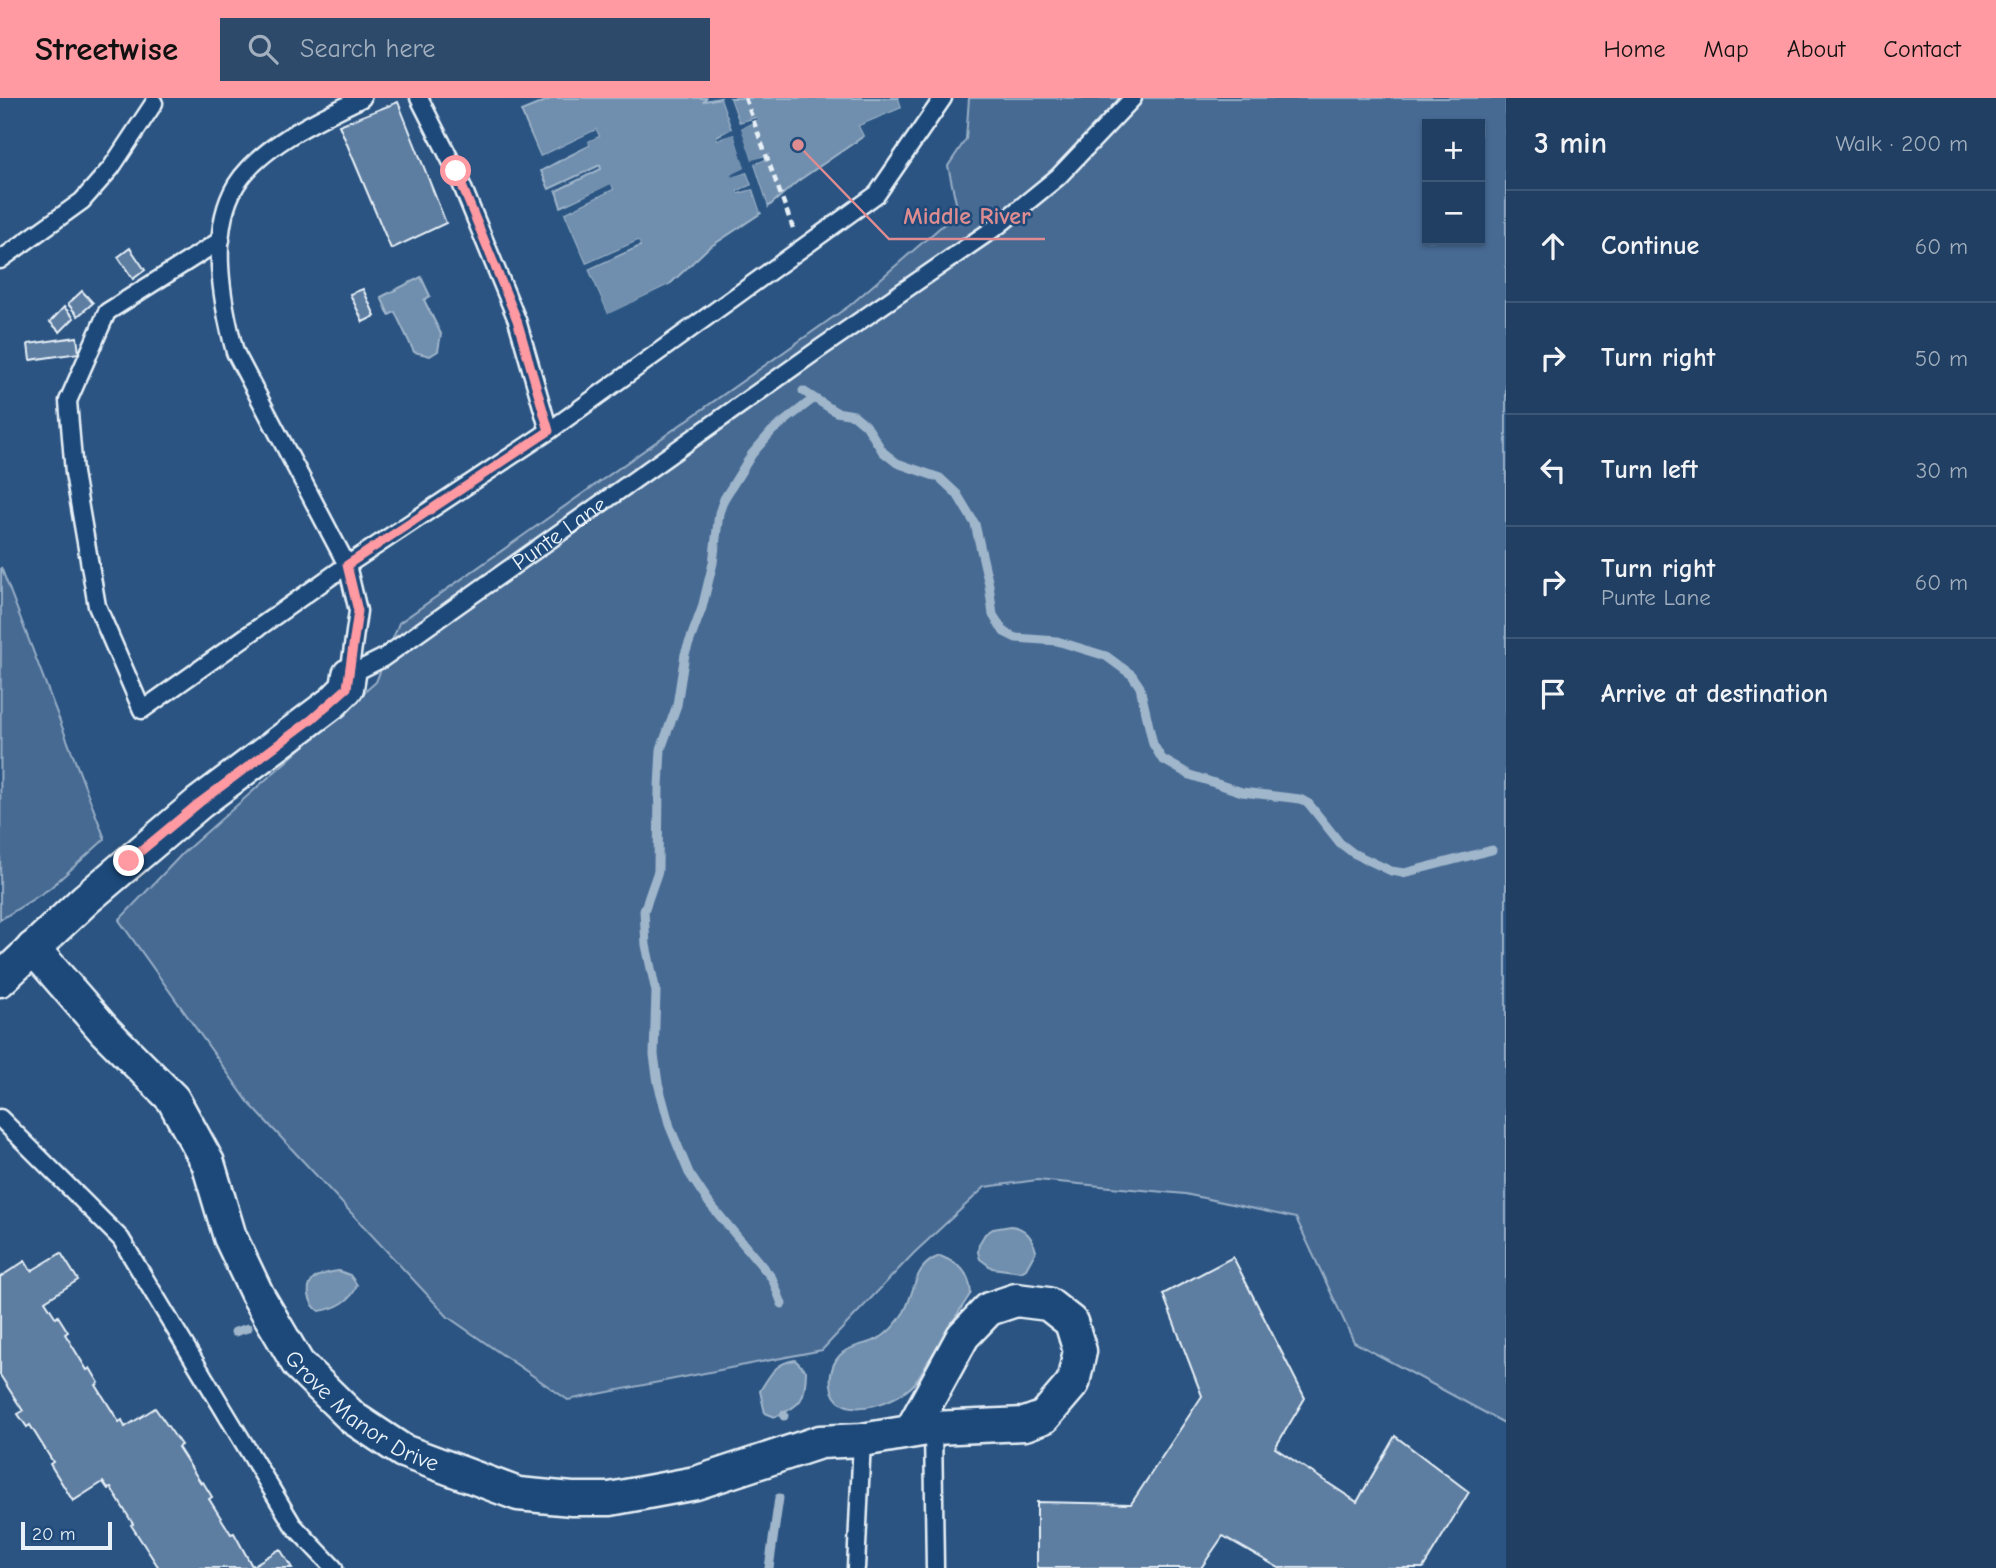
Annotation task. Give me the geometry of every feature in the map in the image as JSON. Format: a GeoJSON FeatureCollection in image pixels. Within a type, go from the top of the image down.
{"type":"FeatureCollection","features":[{"type":"Feature","properties":{"kind":"street"},"geometry":{"type":"LineString","coordinates":[[0,980],[86,899],[199,803],[333,702],[347,688],[349,675]]}},
{"type":"Feature","properties":{"kind":"street","name":"Grove Manor Drive"},"geometry":{"type":"LineString","coordinates":[[33,948],[105,1031],[173,1099],[208,1163],[230,1237],[257,1294],[298,1364],[354,1418],[403,1451],[518,1494],[610,1499],[695,1483],[820,1442],[862,1440],[922,1430],[1025,1424],[1044,1417],[1073,1383],[1080,1351],[1071,1322],[1048,1304],[1016,1300],[989,1309],[963,1336],[922,1430]]}},
{"type":"Feature","properties":{"kind":"lane"},"geometry":{"type":"LineString","coordinates":[[349,675],[358,611],[347,565],[235,352],[226,320],[219,270],[221,240],[228,205],[236,186],[251,167],[275,146],[362,98]]}},
{"type":"Feature","properties":{"kind":"lane"},"geometry":{"type":"LineString","coordinates":[[419,98],[456,171],[517,320],[549,431]]}},
{"type":"Feature","properties":{"kind":"lane"},"geometry":{"type":"LineString","coordinates":[[221,240],[107,312],[68,401],[74,473],[97,606],[142,710],[347,565],[549,431],[877,194],[943,98]]}},
{"type":"Feature","properties":{"kind":"lane","name":"Punte Lane"},"geometry":{"type":"LineString","coordinates":[[349,675],[383,658],[999,225],[1058,177],[1133,98]]}},
{"type":"Feature","properties":{"kind":"lane"},"geometry":{"type":"LineString","coordinates":[[0,260],[82,201],[111,168],[155,103]]}},
{"type":"Feature","properties":{"kind":"lane"},"geometry":{"type":"LineString","coordinates":[[0,1118],[121,1239],[293,1525],[334,1568]]}},
{"type":"Feature","properties":{"kind":"lane"},"geometry":{"type":"LineString","coordinates":[[922,1430],[935,1568]]}},
{"type":"Feature","properties":{"kind":"lane"},"geometry":{"type":"LineString","coordinates":[[856,1568],[862,1440]]}},
{"type":"Feature","properties":{"kind":"path"},"geometry":{"type":"LineString","coordinates":[[745,98],[793,228]]}},
{"type":"Feature","properties":{"kind":"shaded area"},"geometry":{"type":"Polygon","coordinates":[[[553,98],[706,98],[704,101],[721,98],[732,130],[717,136],[718,139],[734,133],[746,168],[732,176],[747,172],[752,185],[738,191],[739,193],[753,189],[761,213],[707,249],[669,285],[608,315],[588,269],[640,246],[638,241],[586,264],[564,213],[613,189],[611,185],[561,207],[556,191],[601,169],[600,165],[549,189],[541,171],[589,145],[587,141],[599,136],[596,130],[540,157],[521,111],[553,98]]]}},
{"type":"Feature","properties":{"kind":"shaded area"},"geometry":{"type":"Polygon","coordinates":[[[730,98],[899,98],[902,108],[859,126],[864,136],[798,181],[768,207],[754,164],[769,155],[752,161],[740,128],[756,120],[755,118],[739,123],[730,98]]]}},
{"type":"Feature","properties":{"kind":"shaded area"},"geometry":{"type":"Polygon","coordinates":[[[969,98],[1506,98],[1506,1424],[1354,1342],[1296,1218],[1185,1194],[1037,1180],[985,1187],[914,1253],[822,1350],[568,1400],[448,1317],[249,1103],[119,920],[183,853],[376,682],[399,623],[849,306],[958,212],[948,166],[966,139],[969,98]]]}},
{"type":"Feature","properties":{"kind":"shaded area"},"geometry":{"type":"Polygon","coordinates":[[[421,277],[430,296],[424,300],[441,334],[438,351],[430,356],[414,352],[395,312],[389,315],[381,297],[421,277]]]}},
{"type":"Feature","properties":{"kind":"shaded area"},"geometry":{"type":"Polygon","coordinates":[[[1,567],[105,839],[49,889],[0,920],[1,567]]]}},
{"type":"Feature","properties":{"kind":"shaded area"},"geometry":{"type":"Polygon","coordinates":[[[1011,1226],[1028,1234],[1036,1251],[1026,1269],[1021,1272],[992,1268],[980,1259],[978,1252],[985,1234],[993,1229],[1011,1226]]]}},
{"type":"Feature","properties":{"kind":"shaded area"},"geometry":{"type":"Polygon","coordinates":[[[940,1256],[962,1269],[968,1279],[971,1293],[916,1381],[906,1391],[881,1403],[868,1407],[843,1404],[835,1397],[831,1383],[834,1364],[842,1353],[878,1339],[896,1323],[908,1304],[920,1272],[931,1260],[940,1256]]]}},
{"type":"Feature","properties":{"kind":"shaded area"},"geometry":{"type":"Polygon","coordinates":[[[339,1271],[350,1275],[357,1285],[355,1291],[342,1303],[319,1311],[310,1297],[312,1281],[339,1271]]]}},
{"type":"Feature","properties":{"kind":"shaded area"},"geometry":{"type":"Polygon","coordinates":[[[795,1360],[806,1371],[803,1395],[791,1409],[775,1417],[765,1413],[760,1391],[778,1367],[795,1360]]]}},
{"type":"Feature","properties":{"kind":"pier"},"geometry":{"type":"Polygon","coordinates":[[[511,98],[514,98],[540,157],[596,130],[599,136],[588,141],[589,145],[538,170],[543,164],[585,144],[584,139],[538,160],[511,98]]]}},
{"type":"Feature","properties":{"kind":"pier"},"geometry":{"type":"Polygon","coordinates":[[[721,98],[725,98],[757,188],[764,211],[761,213],[753,189],[738,193],[752,185],[747,172],[732,177],[731,175],[745,168],[734,134],[718,139],[717,137],[732,129],[721,98]]]}},
{"type":"Feature","properties":{"kind":"pier"},"geometry":{"type":"Polygon","coordinates":[[[727,98],[730,98],[739,123],[756,118],[757,120],[741,128],[752,160],[769,155],[770,157],[754,164],[768,207],[765,210],[727,98]]]}},
{"type":"Feature","properties":{"kind":"pier"},"geometry":{"type":"Polygon","coordinates":[[[899,98],[903,98],[906,107],[864,128],[864,136],[859,126],[902,108],[899,98]]]}},
{"type":"Feature","properties":{"kind":"pier"},"geometry":{"type":"Polygon","coordinates":[[[611,184],[613,189],[564,213],[586,264],[638,241],[640,245],[588,269],[608,314],[673,283],[661,293],[608,318],[558,209],[611,184]]]}},
{"type":"Feature","properties":{"kind":"building"},"geometry":{"type":"Polygon","coordinates":[[[398,102],[446,223],[391,249],[339,125],[398,102]]]}},
{"type":"Feature","properties":{"kind":"building"},"geometry":{"type":"Polygon","coordinates":[[[130,248],[145,270],[133,279],[118,257],[130,248]]]}},
{"type":"Feature","properties":{"kind":"building"},"geometry":{"type":"Polygon","coordinates":[[[363,289],[375,316],[363,322],[350,294],[363,289]]]}},
{"type":"Feature","properties":{"kind":"building"},"geometry":{"type":"Polygon","coordinates":[[[82,291],[93,303],[78,316],[68,304],[82,291]]]}},
{"type":"Feature","properties":{"kind":"building"},"geometry":{"type":"Polygon","coordinates":[[[64,307],[74,318],[60,332],[50,322],[64,307]]]}},
{"type":"Feature","properties":{"kind":"building"},"geometry":{"type":"Polygon","coordinates":[[[77,337],[79,353],[30,360],[28,344],[77,337]]]}},
{"type":"Feature","properties":{"kind":"building"},"geometry":{"type":"Polygon","coordinates":[[[61,1253],[78,1280],[45,1301],[68,1332],[65,1334],[87,1370],[90,1368],[99,1383],[96,1385],[119,1422],[122,1420],[125,1427],[155,1408],[181,1445],[178,1447],[201,1483],[203,1482],[212,1497],[209,1499],[231,1534],[234,1533],[252,1566],[280,1549],[292,1568],[159,1568],[111,1488],[108,1489],[103,1482],[73,1501],[30,1425],[27,1427],[18,1414],[23,1411],[0,1375],[0,1277],[25,1261],[31,1271],[61,1253]]]}},
{"type":"Feature","properties":{"kind":"building"},"geometry":{"type":"Polygon","coordinates":[[[1233,1257],[1305,1398],[1275,1448],[1357,1502],[1395,1436],[1469,1492],[1423,1568],[1279,1568],[1223,1536],[1201,1568],[1037,1568],[1037,1502],[1131,1504],[1202,1396],[1163,1294],[1233,1257]]]}},
{"type":"Feature","properties":{"kind":"waterway"},"geometry":{"type":"LineString","coordinates":[[803,391],[836,412],[854,415],[866,425],[883,452],[897,463],[940,478],[957,494],[975,524],[993,615],[1004,632],[1016,638],[1057,641],[1106,656],[1132,675],[1140,687],[1153,744],[1162,759],[1190,775],[1242,792],[1300,799],[1309,804],[1340,843],[1353,853],[1391,871],[1404,873],[1492,850]]}},
{"type":"Feature","properties":{"kind":"waterway"},"geometry":{"type":"LineString","coordinates":[[782,1304],[772,1278],[709,1203],[689,1173],[670,1127],[658,1083],[654,1055],[656,992],[646,945],[644,911],[658,871],[661,749],[677,705],[685,654],[702,608],[713,563],[719,513],[724,499],[752,454],[772,431],[813,399]]}},
{"type":"Feature","properties":{"kind":"waterway"},"geometry":{"type":"LineString","coordinates":[[235,1332],[248,1328]]}},
{"type":"Feature","properties":{"kind":"waterway"},"geometry":{"type":"LineString","coordinates":[[769,1568],[779,1498]]}},
{"type":"Feature","properties":{"kind":"place","name":"Middle River"},"geometry":{"type":"Point","coordinates":[798,145]}},
{"type":"Feature","properties":{"kind":"route"},"geometry":{"type":"LineString","coordinates":[[129,861],[199,803],[312,719],[347,688],[358,611],[347,565],[549,431],[517,320],[456,171]]}}]}
